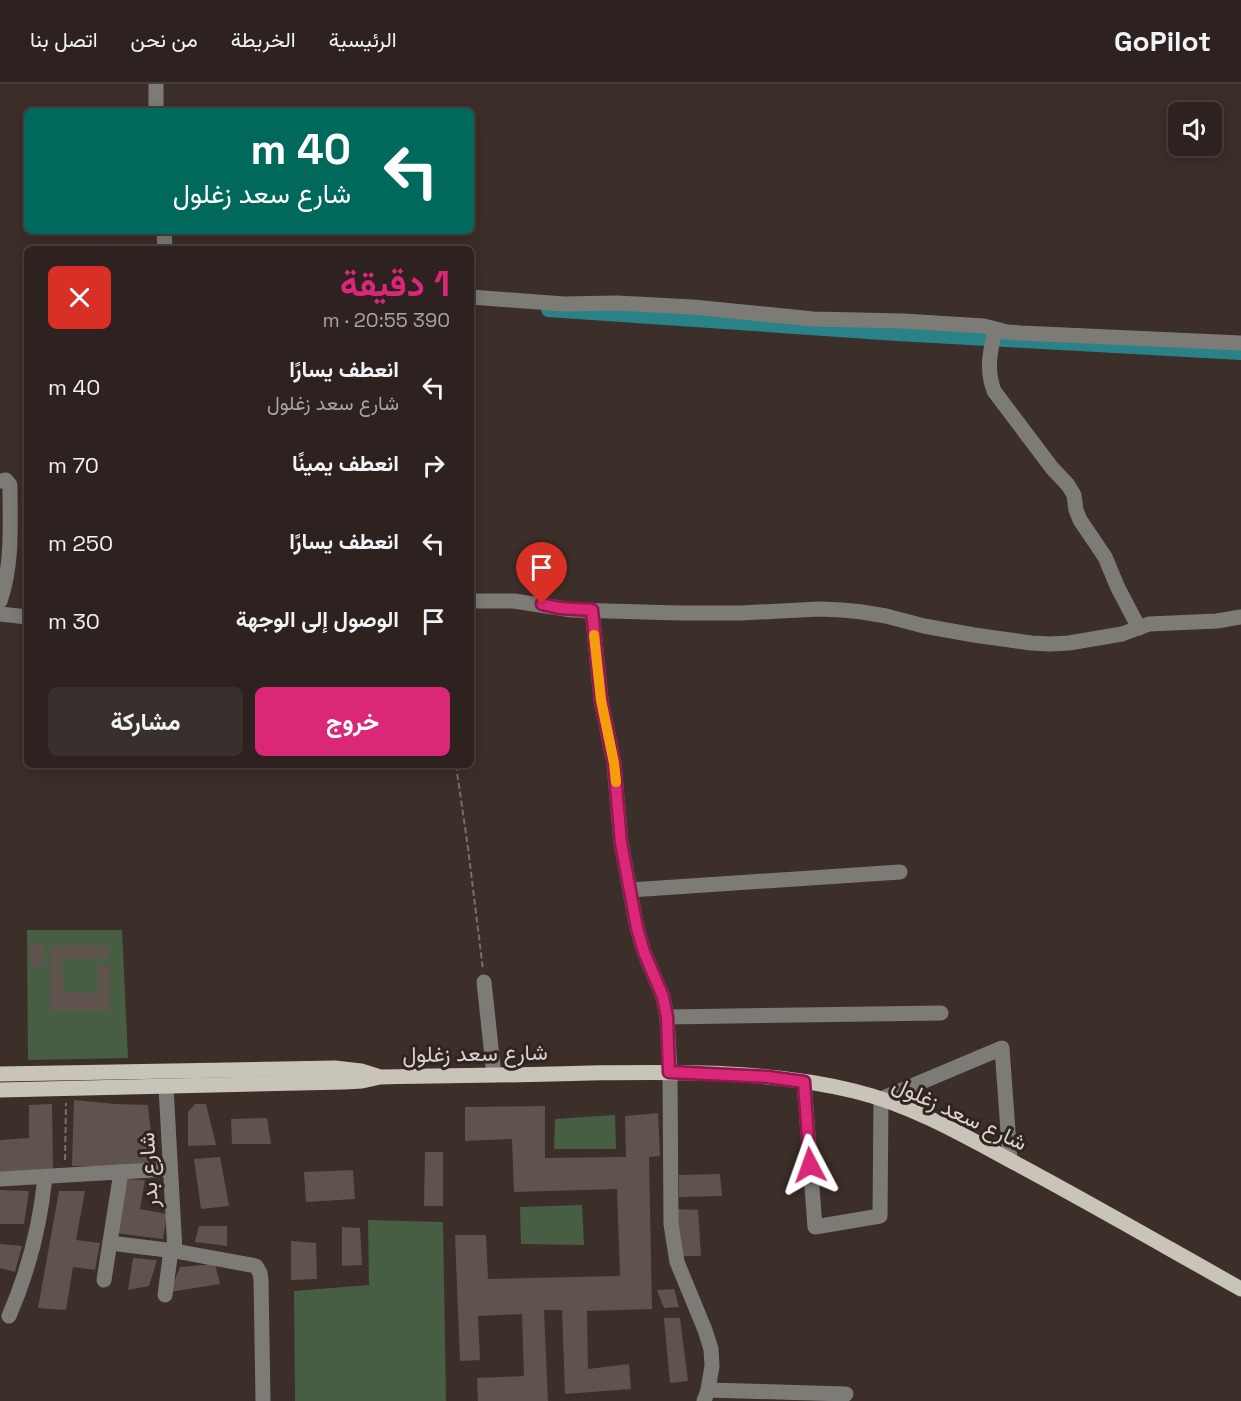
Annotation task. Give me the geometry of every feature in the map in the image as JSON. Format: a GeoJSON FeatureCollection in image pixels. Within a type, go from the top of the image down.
{"type":"FeatureCollection","features":[{"type":"Feature","properties":{"kind":"main road","name":"شارع سعد زغلول"},"geometry":{"type":"LineString","coordinates":[[0,1074],[335,1068],[361,1071],[380,1077]]}},
{"type":"Feature","properties":{"kind":"main road","name":"شارع سعد زغلول"},"geometry":{"type":"LineString","coordinates":[[0,1090],[344,1082],[380,1077],[669,1072],[768,1077],[804,1082],[855,1091],[929,1118],[1081,1198],[1241,1289]]}},
{"type":"Feature","properties":{"kind":"street"},"geometry":{"type":"LineString","coordinates":[[156,84],[156,108]]}},
{"type":"Feature","properties":{"kind":"street"},"geometry":{"type":"LineString","coordinates":[[474,297],[564,304],[617,303],[693,307],[813,319],[984,326],[994,337]]}},
{"type":"Feature","properties":{"kind":"street"},"geometry":{"type":"LineString","coordinates":[[994,337],[1021,333],[1241,343]]}},
{"type":"Feature","properties":{"kind":"street"},"geometry":{"type":"LineString","coordinates":[[994,337],[989,363],[989,378],[994,391],[1052,468],[1068,485],[1074,495],[1080,520],[1105,557],[1139,628]]}},
{"type":"Feature","properties":{"kind":"street"},"geometry":{"type":"LineString","coordinates":[[0,481],[6,480],[10,485],[10,541],[8,570],[0,601]]}},
{"type":"Feature","properties":{"kind":"street"},"geometry":{"type":"LineString","coordinates":[[474,601],[520,602],[592,610],[741,613],[842,610],[886,616],[974,635],[1050,644],[1112,636],[1131,632],[1149,624],[1217,621],[1241,617]]}},
{"type":"Feature","properties":{"kind":"street"},"geometry":{"type":"LineString","coordinates":[[592,610],[601,700],[614,763],[621,843],[637,928],[663,997],[667,1017],[671,1224],[677,1262],[711,1349],[712,1366],[706,1396],[781,1397],[846,1394]]}},
{"type":"Feature","properties":{"kind":"street"},"geometry":{"type":"LineString","coordinates":[[0,614],[24,617]]}},
{"type":"Feature","properties":{"kind":"street"},"geometry":{"type":"LineString","coordinates":[[630,890],[900,872]]}},
{"type":"Feature","properties":{"kind":"street"},"geometry":{"type":"LineString","coordinates":[[484,982],[494,1075]]}},
{"type":"Feature","properties":{"kind":"street"},"geometry":{"type":"LineString","coordinates":[[667,1017],[941,1013]]}},
{"type":"Feature","properties":{"kind":"street"},"geometry":{"type":"LineString","coordinates":[[804,1082],[815,1227],[880,1216],[881,1099],[1002,1048],[1010,1160]]}},
{"type":"Feature","properties":{"kind":"street","name":"شارع بدر"},"geometry":{"type":"LineString","coordinates":[[165,1295],[173,1251],[166,1087]]}},
{"type":"Feature","properties":{"kind":"street"},"geometry":{"type":"LineString","coordinates":[[0,1179],[170,1169]]}},
{"type":"Feature","properties":{"kind":"street"},"geometry":{"type":"LineString","coordinates":[[104,1280],[121,1172]]}},
{"type":"Feature","properties":{"kind":"street"},"geometry":{"type":"LineString","coordinates":[[9,1316],[34,1248],[45,1177]]}},
{"type":"Feature","properties":{"kind":"street"},"geometry":{"type":"LineString","coordinates":[[110,1243],[173,1251],[256,1266],[261,1280],[263,1401]]}},
{"type":"Feature","properties":{"kind":"path"},"geometry":{"type":"LineString","coordinates":[[456,768],[484,982]]}},
{"type":"Feature","properties":{"kind":"path"},"geometry":{"type":"LineString","coordinates":[[65,1175],[66,1089]]}},
{"type":"Feature","properties":{"kind":"green space"},"geometry":{"type":"Polygon","coordinates":[[[27,930],[122,930],[128,1058],[28,1060],[27,930]]]}},
{"type":"Feature","properties":{"kind":"green space"},"geometry":{"type":"Polygon","coordinates":[[[615,1115],[616,1149],[554,1149],[555,1119],[615,1115]]]}},
{"type":"Feature","properties":{"kind":"green space"},"geometry":{"type":"Polygon","coordinates":[[[582,1205],[584,1245],[521,1244],[520,1207],[582,1205]]]}},
{"type":"Feature","properties":{"kind":"green space"},"geometry":{"type":"Polygon","coordinates":[[[368,1220],[443,1222],[446,1401],[295,1401],[294,1291],[369,1285],[368,1220]]]}},
{"type":"Feature","properties":{"kind":"building"},"geometry":{"type":"Polygon","coordinates":[[[43,944],[43,968],[30,966],[30,945],[43,944]]]}},
{"type":"Feature","properties":{"kind":"building"},"geometry":{"type":"Polygon","coordinates":[[[51,946],[108,946],[109,958],[62,959],[63,992],[98,993],[97,966],[109,965],[110,1010],[50,1010],[51,946]]]}},
{"type":"Feature","properties":{"kind":"building"},"geometry":{"type":"Polygon","coordinates":[[[74,1100],[148,1105],[154,1163],[72,1166],[74,1100]]]}},
{"type":"Feature","properties":{"kind":"building"},"geometry":{"type":"Polygon","coordinates":[[[52,1104],[53,1171],[0,1173],[0,1140],[29,1138],[29,1105],[52,1104]]]}},
{"type":"Feature","properties":{"kind":"building"},"geometry":{"type":"Polygon","coordinates":[[[195,1104],[206,1104],[216,1145],[188,1146],[188,1112],[195,1104]]]}},
{"type":"Feature","properties":{"kind":"building"},"geometry":{"type":"Polygon","coordinates":[[[545,1106],[545,1158],[626,1157],[625,1116],[658,1113],[660,1156],[649,1157],[652,1309],[587,1311],[588,1369],[629,1364],[631,1389],[565,1394],[562,1310],[544,1310],[548,1401],[478,1401],[477,1378],[524,1376],[522,1314],[478,1316],[480,1360],[460,1361],[455,1235],[486,1235],[488,1279],[620,1276],[617,1189],[514,1192],[512,1139],[465,1141],[465,1107],[545,1106]]]}},
{"type":"Feature","properties":{"kind":"building"},"geometry":{"type":"Polygon","coordinates":[[[267,1118],[271,1144],[232,1144],[231,1119],[267,1118]]]}},
{"type":"Feature","properties":{"kind":"building"},"geometry":{"type":"Polygon","coordinates":[[[425,1152],[443,1152],[443,1206],[424,1206],[425,1152]]]}},
{"type":"Feature","properties":{"kind":"building"},"geometry":{"type":"Polygon","coordinates":[[[220,1157],[229,1206],[201,1209],[194,1159],[220,1157]]]}},
{"type":"Feature","properties":{"kind":"building"},"geometry":{"type":"Polygon","coordinates":[[[353,1170],[355,1199],[306,1202],[304,1172],[353,1170]]]}},
{"type":"Feature","properties":{"kind":"building"},"geometry":{"type":"Polygon","coordinates":[[[720,1174],[722,1196],[679,1197],[679,1175],[720,1174]]]}},
{"type":"Feature","properties":{"kind":"building"},"geometry":{"type":"Polygon","coordinates":[[[123,1179],[145,1180],[140,1209],[167,1214],[163,1239],[115,1233],[123,1179]]]}},
{"type":"Feature","properties":{"kind":"building"},"geometry":{"type":"Polygon","coordinates":[[[0,1190],[29,1191],[24,1224],[0,1224],[0,1190]]]}},
{"type":"Feature","properties":{"kind":"building"},"geometry":{"type":"Polygon","coordinates":[[[59,1191],[85,1191],[76,1240],[100,1243],[95,1270],[73,1267],[66,1310],[38,1308],[59,1191]]]}},
{"type":"Feature","properties":{"kind":"building"},"geometry":{"type":"Polygon","coordinates":[[[674,1209],[698,1210],[701,1256],[678,1256],[674,1209]]]}},
{"type":"Feature","properties":{"kind":"building"},"geometry":{"type":"Polygon","coordinates":[[[199,1226],[227,1226],[227,1246],[195,1242],[199,1226]]]}},
{"type":"Feature","properties":{"kind":"building"},"geometry":{"type":"Polygon","coordinates":[[[342,1227],[360,1228],[362,1265],[342,1266],[342,1227]]]}},
{"type":"Feature","properties":{"kind":"building"},"geometry":{"type":"Polygon","coordinates":[[[291,1241],[316,1243],[317,1279],[291,1280],[291,1241]]]}},
{"type":"Feature","properties":{"kind":"building"},"geometry":{"type":"Polygon","coordinates":[[[0,1244],[22,1246],[15,1272],[0,1268],[0,1244]]]}},
{"type":"Feature","properties":{"kind":"building"},"geometry":{"type":"Polygon","coordinates":[[[133,1258],[157,1260],[149,1286],[128,1290],[133,1258]]]}},
{"type":"Feature","properties":{"kind":"building"},"geometry":{"type":"Polygon","coordinates":[[[215,1264],[220,1284],[170,1292],[180,1267],[215,1264]]]}},
{"type":"Feature","properties":{"kind":"building"},"geometry":{"type":"Polygon","coordinates":[[[674,1289],[679,1307],[664,1308],[657,1290],[674,1289]]]}},
{"type":"Feature","properties":{"kind":"building"},"geometry":{"type":"Polygon","coordinates":[[[664,1318],[680,1318],[688,1381],[670,1383],[664,1318]]]}},
{"type":"Feature","properties":{"kind":"waterway"},"geometry":{"type":"LineString","coordinates":[[548,310],[897,334],[1241,353]]}},
{"type":"Feature","properties":{"kind":"slow traffic"},"geometry":{"type":"LineString","coordinates":[[594,635],[601,700],[616,782]]}},
{"type":"Feature","properties":{"kind":"route"},"geometry":{"type":"LineString","coordinates":[[542,604],[559,608],[592,610],[601,700],[614,763],[621,843],[637,928],[644,952],[663,997],[667,1017],[669,1072],[768,1077],[804,1082],[810,1165]]}}]}
